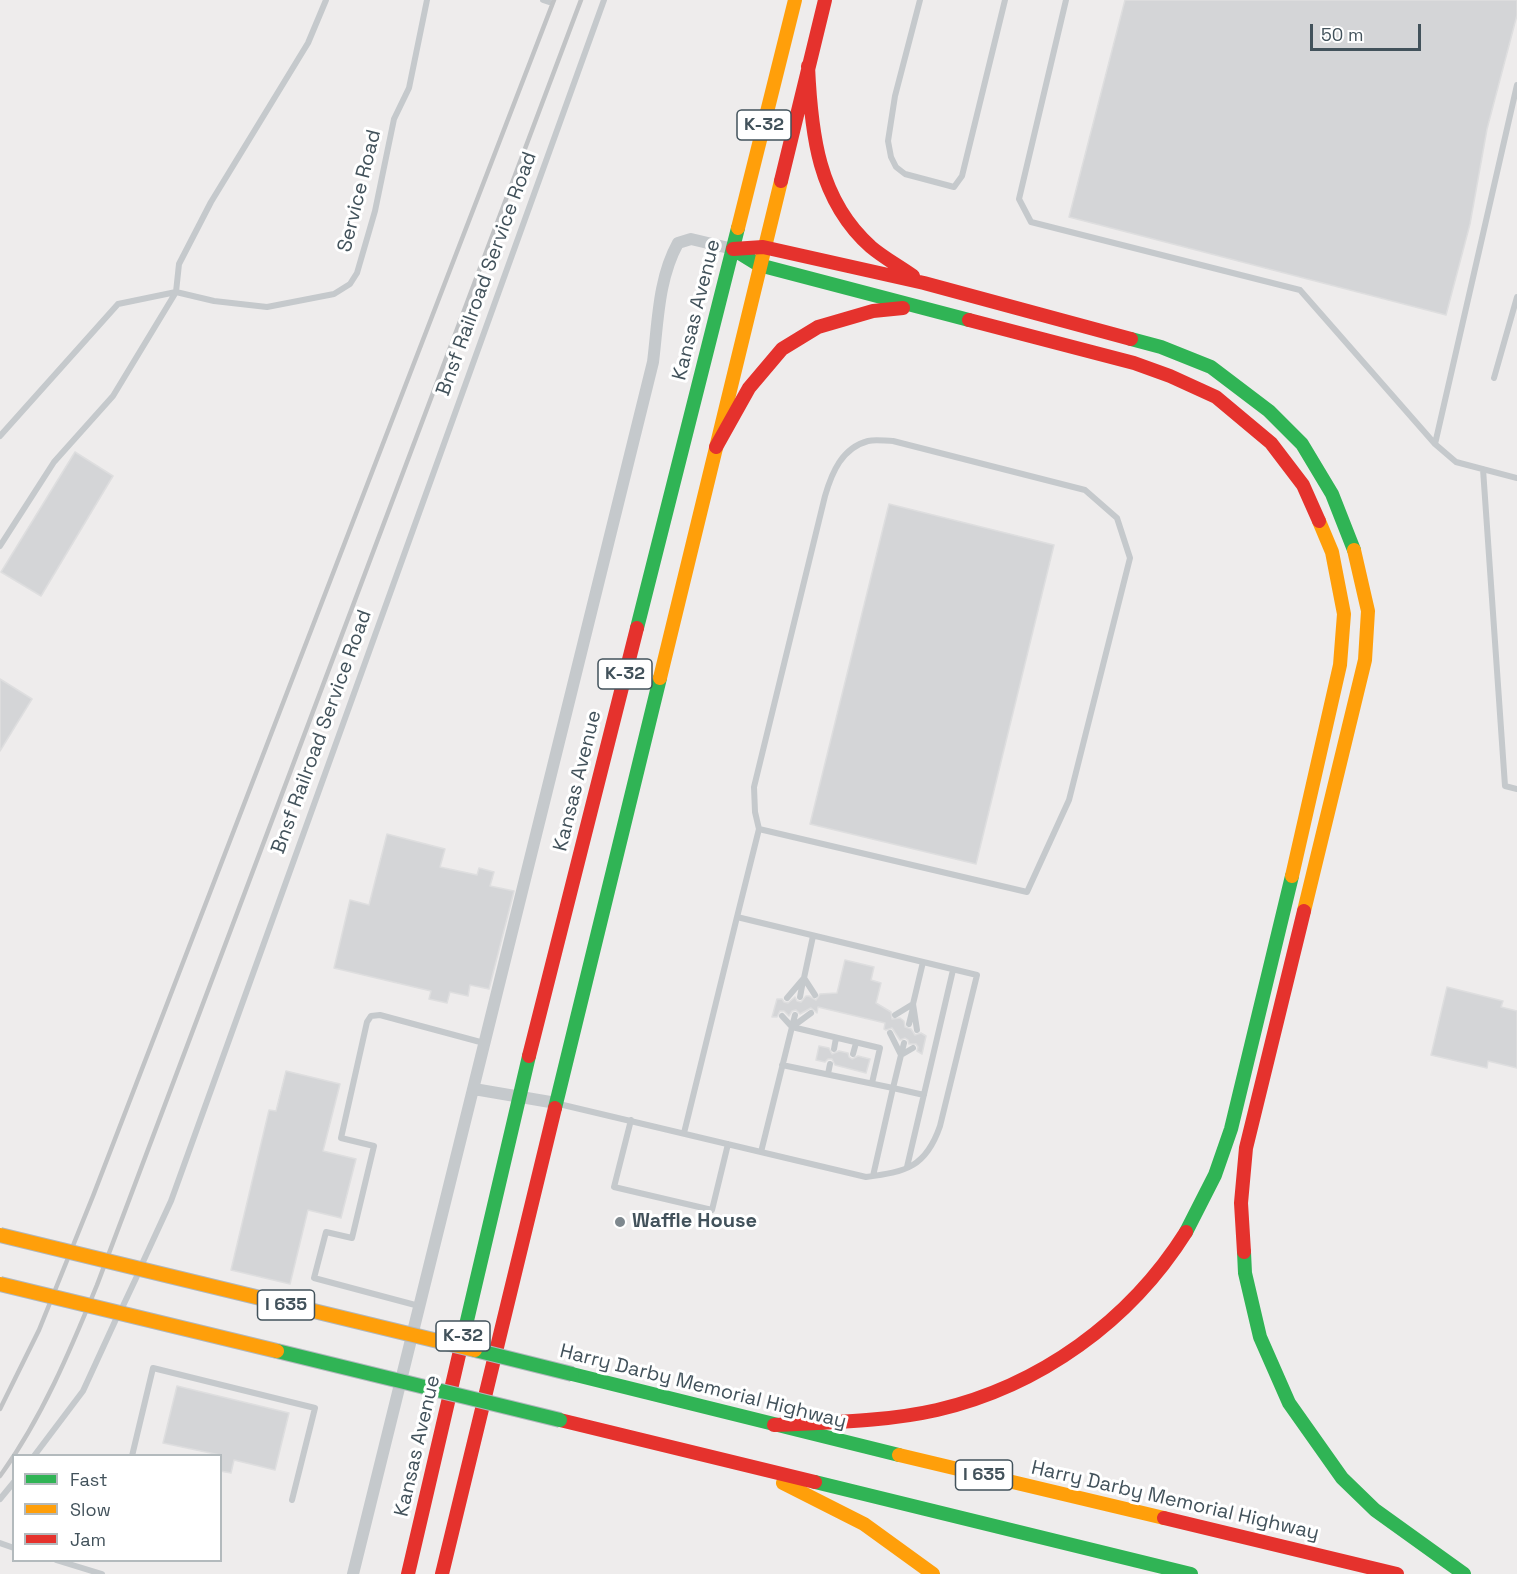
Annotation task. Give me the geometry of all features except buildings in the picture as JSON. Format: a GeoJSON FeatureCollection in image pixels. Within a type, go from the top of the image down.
{"type":"FeatureCollection","features":[{"type":"Feature","properties":{"kind":"main road","name":"Kansas Avenue"},"geometry":{"type":"LineString","coordinates":[[408,1574],[518,1098],[795,0]]}},
{"type":"Feature","properties":{"kind":"main road","name":"K-32"},"geometry":{"type":"LineString","coordinates":[[442,1574],[825,0]]}},
{"type":"Feature","properties":{"kind":"main road"},"geometry":{"type":"LineString","coordinates":[[808,66],[810,121],[824,182],[844,219],[871,247],[924,283]]}},
{"type":"Feature","properties":{"kind":"main road"},"geometry":{"type":"LineString","coordinates":[[733,249],[763,248],[924,283],[1161,347],[1211,367],[1269,411],[1302,444],[1336,503],[1352,542],[1368,611],[1365,660],[1246,1148],[1241,1203],[1245,1273],[1260,1337],[1289,1403],[1342,1478],[1375,1510],[1464,1574]]}},
{"type":"Feature","properties":{"kind":"main road"},"geometry":{"type":"LineString","coordinates":[[733,249],[759,265],[1134,363],[1216,397],[1271,443],[1304,485],[1332,552],[1344,614],[1340,665],[1275,952],[1231,1128],[1215,1175],[1195,1217],[1175,1249],[1150,1282],[1116,1317],[1081,1344],[1026,1377],[988,1394],[937,1410],[878,1419],[774,1425]]}},
{"type":"Feature","properties":{"kind":"main road"},"geometry":{"type":"LineString","coordinates":[[716,447],[749,388],[782,349],[818,327],[873,311],[919,307]]}},
{"type":"Feature","properties":{"kind":"main road","name":"Harry Darby Memorial Highway"},"geometry":{"type":"LineString","coordinates":[[0,1235],[774,1425],[1397,1574]]}},
{"type":"Feature","properties":{"kind":"main road","name":"I 635"},"geometry":{"type":"LineString","coordinates":[[0,1284],[1191,1574]]}},
{"type":"Feature","properties":{"kind":"main road"},"geometry":{"type":"LineString","coordinates":[[747,1465],[864,1524],[933,1574]]}},
{"type":"Feature","properties":{"kind":"street"},"geometry":{"type":"LineString","coordinates":[[354,1574],[653,362],[661,296],[669,258],[678,243],[692,239],[733,249]]}},
{"type":"Feature","properties":{"kind":"street"},"geometry":{"type":"LineString","coordinates":[[474,1089],[556,1103]]}},
{"type":"Feature","properties":{"kind":"lane"},"geometry":{"type":"LineString","coordinates":[[0,546],[54,462],[113,396],[176,292],[179,264],[211,202],[309,43],[326,0]]}},
{"type":"Feature","properties":{"kind":"lane","name":"Service Road"},"geometry":{"type":"LineString","coordinates":[[0,436],[118,304],[176,292],[214,301],[267,307],[334,294],[350,284],[357,273],[375,211],[394,118],[409,88],[427,0]]}},
{"type":"Feature","properties":{"kind":"lane","name":"Bnsf Railroad Service Road"},"geometry":{"type":"LineString","coordinates":[[35,1454],[83,1391],[171,1201],[604,0]]}},
{"type":"Feature","properties":{"kind":"lane"},"geometry":{"type":"LineString","coordinates":[[920,0],[895,96],[888,141],[891,157],[896,167],[905,174],[954,187],[962,176],[1005,0]]}},
{"type":"Feature","properties":{"kind":"lane"},"geometry":{"type":"LineString","coordinates":[[1066,0],[1019,199],[1031,222],[1300,290],[1435,444],[1456,462],[1517,478]]}},
{"type":"Feature","properties":{"kind":"lane"},"geometry":{"type":"LineString","coordinates":[[1435,444],[1517,85]]}},
{"type":"Feature","properties":{"kind":"lane"},"geometry":{"type":"LineString","coordinates":[[1494,378],[1517,295]]}},
{"type":"Feature","properties":{"kind":"lane"},"geometry":{"type":"LineString","coordinates":[[684,1133],[759,829],[755,812],[754,787],[825,496],[830,479],[839,462],[850,449],[870,441],[893,441],[1085,490],[1117,518],[1130,558],[1069,800],[1027,892],[759,829]]}},
{"type":"Feature","properties":{"kind":"lane"},"geometry":{"type":"LineString","coordinates":[[1483,469],[1505,786],[1517,789]]}},
{"type":"Feature","properties":{"kind":"lane"},"geometry":{"type":"LineString","coordinates":[[556,1103],[866,1177],[894,1174],[919,1161],[933,1146],[940,1126],[976,975],[737,917]]}},
{"type":"Feature","properties":{"kind":"lane"},"geometry":{"type":"LineString","coordinates":[[800,997],[813,936]]}},
{"type":"Feature","properties":{"kind":"lane"},"geometry":{"type":"LineString","coordinates":[[909,1024],[923,963]]}},
{"type":"Feature","properties":{"kind":"lane"},"geometry":{"type":"LineString","coordinates":[[907,1167],[953,970]]}},
{"type":"Feature","properties":{"kind":"lane"},"geometry":{"type":"LineString","coordinates":[[804,978],[815,995]]}},
{"type":"Feature","properties":{"kind":"lane"},"geometry":{"type":"LineString","coordinates":[[787,998],[804,978]]}},
{"type":"Feature","properties":{"kind":"lane"},"geometry":{"type":"LineString","coordinates":[[895,1015],[914,1004]]}},
{"type":"Feature","properties":{"kind":"lane"},"geometry":{"type":"LineString","coordinates":[[914,1004],[917,1030]]}},
{"type":"Feature","properties":{"kind":"lane"},"geometry":{"type":"LineString","coordinates":[[792,1027],[811,1013]]}},
{"type":"Feature","properties":{"kind":"lane"},"geometry":{"type":"LineString","coordinates":[[420,1306],[314,1278],[326,1232],[352,1238],[374,1146],[340,1138],[367,1022],[372,1016],[380,1015],[485,1043]]}},
{"type":"Feature","properties":{"kind":"lane"},"geometry":{"type":"LineString","coordinates":[[761,1152],[795,1015]]}},
{"type":"Feature","properties":{"kind":"lane"},"geometry":{"type":"LineString","coordinates":[[782,1016],[792,1027],[880,1048],[872,1083]]}},
{"type":"Feature","properties":{"kind":"lane"},"geometry":{"type":"LineString","coordinates":[[890,1033],[901,1055]]}},
{"type":"Feature","properties":{"kind":"lane"},"geometry":{"type":"LineString","coordinates":[[834,1049],[836,1038]]}},
{"type":"Feature","properties":{"kind":"lane"},"geometry":{"type":"LineString","coordinates":[[853,1054],[856,1042]]}},
{"type":"Feature","properties":{"kind":"lane"},"geometry":{"type":"LineString","coordinates":[[873,1176],[904,1043]]}},
{"type":"Feature","properties":{"kind":"lane"},"geometry":{"type":"LineString","coordinates":[[901,1055],[913,1048]]}},
{"type":"Feature","properties":{"kind":"lane"},"geometry":{"type":"LineString","coordinates":[[828,1074],[830,1064]]}},
{"type":"Feature","properties":{"kind":"lane"},"geometry":{"type":"LineString","coordinates":[[783,1065],[924,1095]]}},
{"type":"Feature","properties":{"kind":"lane"},"geometry":{"type":"LineString","coordinates":[[848,1078],[850,1069]]}},
{"type":"Feature","properties":{"kind":"lane"},"geometry":{"type":"LineString","coordinates":[[630,1120],[614,1187],[712,1210],[728,1144]]}},
{"type":"Feature","properties":{"kind":"lane"},"geometry":{"type":"LineString","coordinates":[[132,1454],[153,1368],[315,1408],[292,1500]]}},
{"type":"Feature","properties":{"kind":"lane"},"geometry":{"type":"LineString","coordinates":[[0,1499],[12,1484]]}},
{"type":"Feature","properties":{"kind":"lane"},"geometry":{"type":"LineString","coordinates":[[63,1562],[102,1574]]}},
{"type":"Feature","properties":{"kind":"railway"},"geometry":{"type":"LineString","coordinates":[[0,1409],[39,1330],[93,1196],[554,0]]}},
{"type":"Feature","properties":{"kind":"railway"},"geometry":{"type":"LineString","coordinates":[[15,1454],[66,1359],[97,1285],[581,0]]}},
{"type":"Feature","properties":{"kind":"railway"},"geometry":{"type":"LineString","coordinates":[[0,1476],[12,1458]]}},
{"type":"Feature","properties":{"kind":"traffic: fast"},"geometry":{"type":"LineString","coordinates":[[637,628],[738,228]]}},
{"type":"Feature","properties":{"kind":"traffic: fast"},"geometry":{"type":"LineString","coordinates":[[733,249],[759,265],[969,320]]}},
{"type":"Feature","properties":{"kind":"traffic: fast"},"geometry":{"type":"LineString","coordinates":[[1131,339],[1161,347],[1211,367],[1269,411],[1302,444],[1332,494],[1354,550]]}},
{"type":"Feature","properties":{"kind":"traffic: fast"},"geometry":{"type":"LineString","coordinates":[[555,1108],[660,678]]}},
{"type":"Feature","properties":{"kind":"traffic: fast"},"geometry":{"type":"LineString","coordinates":[[1186,1232],[1215,1175],[1231,1129],[1292,876]]}},
{"type":"Feature","properties":{"kind":"traffic: fast"},"geometry":{"type":"LineString","coordinates":[[462,1342],[529,1056]]}},
{"type":"Feature","properties":{"kind":"traffic: fast"},"geometry":{"type":"LineString","coordinates":[[1244,1252],[1245,1273],[1260,1337],[1289,1403],[1342,1478],[1375,1510],[1464,1574]]}},
{"type":"Feature","properties":{"kind":"traffic: fast"},"geometry":{"type":"LineString","coordinates":[[475,1350],[572,1374]]}},
{"type":"Feature","properties":{"kind":"traffic: fast"},"geometry":{"type":"LineString","coordinates":[[277,1351],[560,1420]]}},
{"type":"Feature","properties":{"kind":"traffic: fast"},"geometry":{"type":"LineString","coordinates":[[572,1374],[899,1455]]}},
{"type":"Feature","properties":{"kind":"traffic: fast"},"geometry":{"type":"LineString","coordinates":[[815,1482],[1191,1574]]}},
{"type":"Feature","properties":{"kind":"traffic: slow"},"geometry":{"type":"LineString","coordinates":[[738,228],[795,0]]}},
{"type":"Feature","properties":{"kind":"traffic: slow"},"geometry":{"type":"LineString","coordinates":[[660,678],[781,181]]}},
{"type":"Feature","properties":{"kind":"traffic: slow"},"geometry":{"type":"LineString","coordinates":[[1292,876],[1340,665],[1344,614],[1332,552],[1319,521]]}},
{"type":"Feature","properties":{"kind":"traffic: slow"},"geometry":{"type":"LineString","coordinates":[[1304,911],[1365,660],[1368,611],[1354,550]]}},
{"type":"Feature","properties":{"kind":"traffic: slow"},"geometry":{"type":"LineString","coordinates":[[0,1235],[475,1350]]}},
{"type":"Feature","properties":{"kind":"traffic: slow"},"geometry":{"type":"LineString","coordinates":[[0,1284],[277,1351]]}},
{"type":"Feature","properties":{"kind":"traffic: slow"},"geometry":{"type":"LineString","coordinates":[[899,1455],[1164,1518]]}},
{"type":"Feature","properties":{"kind":"traffic: slow"},"geometry":{"type":"LineString","coordinates":[[783,1483],[864,1524],[933,1574]]}},
{"type":"Feature","properties":{"kind":"traffic: jam"},"geometry":{"type":"LineString","coordinates":[[781,181],[825,0]]}},
{"type":"Feature","properties":{"kind":"traffic: jam"},"geometry":{"type":"LineString","coordinates":[[808,66],[815,140],[829,187],[839,208],[853,228],[871,247],[913,276]]}},
{"type":"Feature","properties":{"kind":"traffic: jam"},"geometry":{"type":"LineString","coordinates":[[733,249],[763,247],[924,283],[1131,339]]}},
{"type":"Feature","properties":{"kind":"traffic: jam"},"geometry":{"type":"LineString","coordinates":[[716,447],[749,388],[782,349],[818,327],[873,311],[903,308]]}},
{"type":"Feature","properties":{"kind":"traffic: jam"},"geometry":{"type":"LineString","coordinates":[[969,320],[1134,363],[1216,397],[1271,443],[1303,485],[1319,521]]}},
{"type":"Feature","properties":{"kind":"traffic: jam"},"geometry":{"type":"LineString","coordinates":[[529,1056],[637,628]]}},
{"type":"Feature","properties":{"kind":"traffic: jam"},"geometry":{"type":"LineString","coordinates":[[1244,1252],[1241,1203],[1246,1148],[1304,911]]}},
{"type":"Feature","properties":{"kind":"traffic: jam"},"geometry":{"type":"LineString","coordinates":[[442,1574],[555,1108]]}},
{"type":"Feature","properties":{"kind":"traffic: jam"},"geometry":{"type":"LineString","coordinates":[[774,1425],[856,1421],[917,1414],[975,1399],[1011,1385],[1046,1367],[1110,1321],[1138,1294],[1186,1232]]}},
{"type":"Feature","properties":{"kind":"traffic: jam"},"geometry":{"type":"LineString","coordinates":[[408,1574],[462,1342]]}},
{"type":"Feature","properties":{"kind":"traffic: jam"},"geometry":{"type":"LineString","coordinates":[[560,1420],[815,1482]]}},
{"type":"Feature","properties":{"kind":"traffic: jam"},"geometry":{"type":"LineString","coordinates":[[1164,1518],[1397,1574]]}},
{"type":"Feature","properties":{"kind":"place","name":"Waffle House"},"geometry":{"type":"Point","coordinates":[620,1222]}}]}
